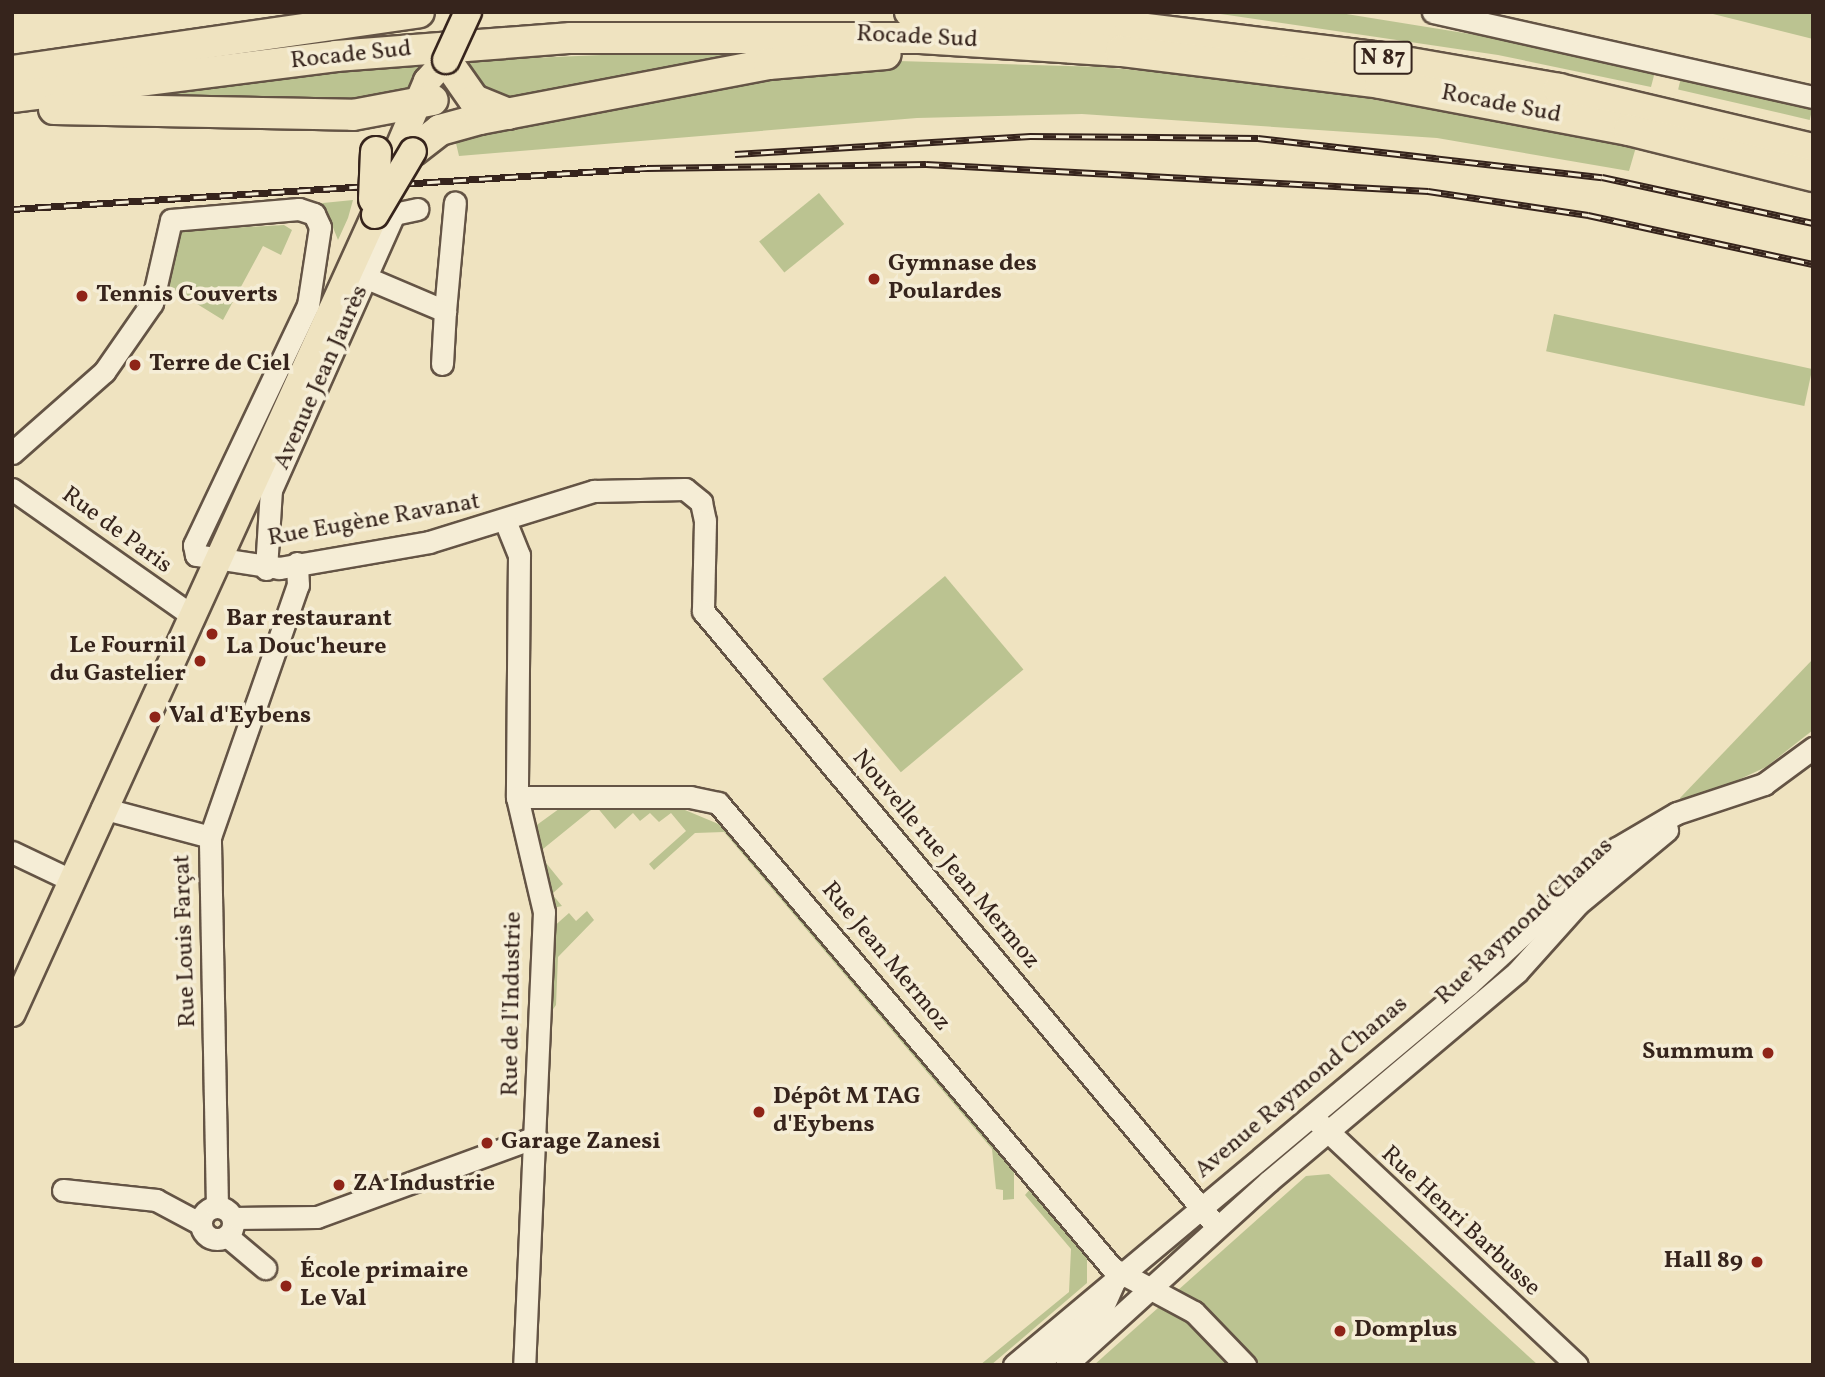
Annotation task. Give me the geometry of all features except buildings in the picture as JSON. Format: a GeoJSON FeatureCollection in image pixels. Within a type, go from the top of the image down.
{"type":"FeatureCollection","features":[{"type":"Feature","properties":{"kind":"highway"},"geometry":{"type":"LineString","coordinates":[[67,63],[285,12]]}},
{"type":"Feature","properties":{"kind":"highway","name":"Rocade Sud"},"geometry":{"type":"LineString","coordinates":[[12,71],[419,12]]}},
{"type":"Feature","properties":{"kind":"highway","name":"Rocade Sud"},"geometry":{"type":"LineString","coordinates":[[910,12],[1270,42],[1633,105],[1813,149]]}},
{"type":"Feature","properties":{"kind":"highway","name":"Rocade Sud"},"geometry":{"type":"LineString","coordinates":[[12,97],[336,56],[651,35],[932,38],[1236,63],[1506,105],[1813,176]]}},
{"type":"Feature","properties":{"kind":"highway"},"geometry":{"type":"LineString","coordinates":[[375,207],[396,150],[447,128],[508,114],[836,57],[1236,63]]}},
{"type":"Feature","properties":{"kind":"highway"},"geometry":{"type":"LineString","coordinates":[[446,60],[474,100],[508,114]]}},
{"type":"Feature","properties":{"kind":"highway"},"geometry":{"type":"LineString","coordinates":[[12,112],[180,106],[324,114],[425,103]]}},
{"type":"Feature","properties":{"kind":"highway","name":"N 87"},"geometry":{"type":"LineString","coordinates":[[1633,105],[1813,139]]}},
{"type":"Feature","properties":{"kind":"highway"},"geometry":{"type":"LineString","coordinates":[[324,114],[354,126],[396,150]]}},
{"type":"Feature","properties":{"kind":"main road"},"geometry":{"type":"LineString","coordinates":[[396,150],[425,103],[468,12]]}},
{"type":"Feature","properties":{"kind":"main road","name":"Avenue Jean Jaurès"},"geometry":{"type":"LineString","coordinates":[[12,984],[101,811],[375,207]]}},
{"type":"Feature","properties":{"kind":"main road","name":"Avenue Jean Jaurès"},"geometry":{"type":"LineString","coordinates":[[12,1013],[68,879]]}},
{"type":"Feature","properties":{"kind":"street"},"geometry":{"type":"LineString","coordinates":[[1433,12],[1813,97]]}},
{"type":"Feature","properties":{"kind":"street"},"geometry":{"type":"LineString","coordinates":[[442,365],[455,202]]}},
{"type":"Feature","properties":{"kind":"street","name":"Avenue Jean Jaurès"},"geometry":{"type":"LineString","coordinates":[[12,453],[104,372],[152,303],[171,220],[299,209],[314,214],[320,227],[308,305],[194,544],[196,555],[214,560]]}},
{"type":"Feature","properties":{"kind":"street","name":"Avenue Jean Jaurès"},"geometry":{"type":"LineString","coordinates":[[266,569],[271,490],[394,214],[417,209]]}},
{"type":"Feature","properties":{"kind":"street"},"geometry":{"type":"LineString","coordinates":[[367,278],[445,311]]}},
{"type":"Feature","properties":{"kind":"street","name":"Rue Eugène Ravanat"},"geometry":{"type":"LineString","coordinates":[[214,560],[266,569],[506,523],[527,507],[594,491],[676,488],[701,502]]}},
{"type":"Feature","properties":{"kind":"street","name":"Rue de Paris"},"geometry":{"type":"LineString","coordinates":[[12,489],[190,614]]}},
{"type":"Feature","properties":{"kind":"street","name":"Nouvelle rue Jean Mermoz"},"geometry":{"type":"LineString","coordinates":[[701,502],[703,611],[1217,1227]]}},
{"type":"Feature","properties":{"kind":"street","name":"Rue de l'Industrie"},"geometry":{"type":"LineString","coordinates":[[506,523],[519,555],[517,797],[544,912],[524,1365]]}},
{"type":"Feature","properties":{"kind":"street","name":"Rue Louis Farçat"},"geometry":{"type":"LineString","coordinates":[[226,1220],[210,837],[298,584],[297,563]]}},
{"type":"Feature","properties":{"kind":"street"},"geometry":{"type":"LineString","coordinates":[[1699,807],[1764,784],[1813,748]]}},
{"type":"Feature","properties":{"kind":"street","name":"Rue Jean Mermoz"},"geometry":{"type":"LineString","coordinates":[[517,797],[690,797],[718,803],[1116,1274]]}},
{"type":"Feature","properties":{"kind":"street","name":"Rue Raymond Chanas"},"geometry":{"type":"LineString","coordinates":[[1545,911],[1651,824],[1699,807]]}},
{"type":"Feature","properties":{"kind":"street","name":"Rue Raymond Chanas"},"geometry":{"type":"LineString","coordinates":[[1066,1365],[1152,1284],[1326,1132],[1517,972],[1578,904],[1699,807]]}},
{"type":"Feature","properties":{"kind":"street"},"geometry":{"type":"LineString","coordinates":[[101,811],[210,837]]}},
{"type":"Feature","properties":{"kind":"street"},"geometry":{"type":"LineString","coordinates":[[12,852],[68,879]]}},
{"type":"Feature","properties":{"kind":"street","name":"Avenue Raymond Chanas"},"geometry":{"type":"LineString","coordinates":[[1116,1274],[1469,984],[1545,911]]}},
{"type":"Feature","properties":{"kind":"street","name":"Rue Henri Barbusse"},"geometry":{"type":"LineString","coordinates":[[1310,1114],[1326,1132],[1577,1365]]}},
{"type":"Feature","properties":{"kind":"street"},"geometry":{"type":"LineString","coordinates":[[201,1224],[226,1220],[317,1217],[536,1137]]}},
{"type":"Feature","properties":{"kind":"street"},"geometry":{"type":"LineString","coordinates":[[63,1191],[156,1200],[201,1224],[213,1239],[226,1220]]}},
{"type":"Feature","properties":{"kind":"street"},"geometry":{"type":"LineString","coordinates":[[1152,1284],[1148,1266],[1185,1232],[1200,1207]]}},
{"type":"Feature","properties":{"kind":"street"},"geometry":{"type":"LineString","coordinates":[[226,1220],[265,1268]]}},
{"type":"Feature","properties":{"kind":"street"},"geometry":{"type":"LineString","coordinates":[[1170,1268],[1194,1312]]}},
{"type":"Feature","properties":{"kind":"street"},"geometry":{"type":"LineString","coordinates":[[1116,1274],[1152,1284],[1194,1312],[1245,1365]]}},
{"type":"Feature","properties":{"kind":"street"},"geometry":{"type":"LineString","coordinates":[[1014,1365],[1116,1274]]}},
{"type":"Feature","properties":{"kind":"street"},"geometry":{"type":"LineString","coordinates":[[1036,1365],[1102,1309],[1116,1274]]}},
{"type":"Feature","properties":{"kind":"street"},"geometry":{"type":"LineString","coordinates":[[1059,1365],[1115,1312],[1124,1291],[1116,1274]]}},
{"type":"Feature","properties":{"kind":"green space"},"geometry":{"type":"Polygon","coordinates":[[[1207,12],[1334,12],[1657,64],[1651,87],[1498,55],[1207,12]]]}},
{"type":"Feature","properties":{"kind":"green space"},"geometry":{"type":"Polygon","coordinates":[[[1705,12],[1813,12],[1813,39],[1705,12]]]}},
{"type":"Feature","properties":{"kind":"green space"},"geometry":{"type":"Polygon","coordinates":[[[807,46],[506,103],[478,94],[465,61],[807,46]]]}},
{"type":"Feature","properties":{"kind":"green space"},"geometry":{"type":"Polygon","coordinates":[[[898,61],[1102,67],[1293,85],[1636,147],[1629,171],[1437,138],[1082,114],[917,118],[459,156],[455,139],[674,92],[898,61]]]}},
{"type":"Feature","properties":{"kind":"green space"},"geometry":{"type":"Polygon","coordinates":[[[424,64],[413,85],[399,95],[365,105],[73,97],[424,64]]]}},
{"type":"Feature","properties":{"kind":"green space"},"geometry":{"type":"Polygon","coordinates":[[[1682,73],[1813,103],[1810,120],[1678,90],[1682,73]]]}},
{"type":"Feature","properties":{"kind":"green space"},"geometry":{"type":"Polygon","coordinates":[[[819,193],[844,224],[784,273],[759,241],[819,193]]]}},
{"type":"Feature","properties":{"kind":"green space"},"geometry":{"type":"Polygon","coordinates":[[[353,200],[338,240],[330,220],[313,204],[353,200]]]}},
{"type":"Feature","properties":{"kind":"green space"},"geometry":{"type":"Polygon","coordinates":[[[284,225],[292,230],[281,255],[263,246],[223,320],[168,286],[176,231],[284,225]]]}},
{"type":"Feature","properties":{"kind":"green space"},"geometry":{"type":"Polygon","coordinates":[[[1554,314],[1812,369],[1804,406],[1546,351],[1554,314]]]}},
{"type":"Feature","properties":{"kind":"green space"},"geometry":{"type":"Polygon","coordinates":[[[945,576],[1023,669],[901,772],[822,679],[945,576]]]}},
{"type":"Feature","properties":{"kind":"green space"},"geometry":{"type":"Polygon","coordinates":[[[1813,659],[1813,730],[1766,767],[1682,806],[1680,798],[1813,659]]]}},
{"type":"Feature","properties":{"kind":"green space"},"geometry":{"type":"Polygon","coordinates":[[[596,805],[685,810],[728,828],[1014,1167],[1014,1199],[1003,1200],[1003,1190],[996,1189],[992,1149],[724,832],[695,833],[654,870],[649,864],[686,831],[671,813],[659,822],[650,813],[640,821],[633,813],[615,829],[596,806],[538,853],[563,884],[552,894],[562,906],[553,908],[534,840],[534,827],[563,806],[596,805]]]}},
{"type":"Feature","properties":{"kind":"green space"},"geometry":{"type":"Polygon","coordinates":[[[587,911],[594,920],[558,957],[556,1005],[547,1018],[551,929],[569,913],[576,921],[587,911]]]}},
{"type":"Feature","properties":{"kind":"green space"},"geometry":{"type":"Polygon","coordinates":[[[1285,1151],[1281,1161],[1163,1262],[1216,1202],[1285,1151]]]}},
{"type":"Feature","properties":{"kind":"green space"},"geometry":{"type":"Polygon","coordinates":[[[1329,1174],[1538,1365],[1094,1365],[1306,1176],[1329,1174]]]}},
{"type":"Feature","properties":{"kind":"green space"},"geometry":{"type":"Polygon","coordinates":[[[1031,1188],[1087,1258],[1087,1283],[991,1365],[980,1365],[1069,1292],[1071,1249],[1025,1195],[1031,1188]]]}},
{"type":"Feature","properties":{"kind":"railway"},"geometry":{"type":"LineString","coordinates":[[735,154],[1030,136],[1258,138],[1602,177],[1813,223]]}},
{"type":"Feature","properties":{"kind":"railway"},"geometry":{"type":"LineString","coordinates":[[12,209],[647,168],[926,164],[1428,191],[1588,215],[1813,264]]}},
{"type":"Feature","properties":{"kind":"place","name":"Gymnase des Poulardes"},"geometry":{"type":"Point","coordinates":[874,279]}},
{"type":"Feature","properties":{"kind":"place","name":"Tennis Couverts"},"geometry":{"type":"Point","coordinates":[82,296]}},
{"type":"Feature","properties":{"kind":"place","name":"Terre de Ciel"},"geometry":{"type":"Point","coordinates":[135,365]}},
{"type":"Feature","properties":{"kind":"place","name":"Bar restaurant La Douc'heure"},"geometry":{"type":"Point","coordinates":[212,634]}},
{"type":"Feature","properties":{"kind":"place","name":"Le Fournil du Gastelier"},"geometry":{"type":"Point","coordinates":[200,661]}},
{"type":"Feature","properties":{"kind":"place","name":"Val d'Eybens"},"geometry":{"type":"Point","coordinates":[155,717]}},
{"type":"Feature","properties":{"kind":"place","name":"Summum"},"geometry":{"type":"Point","coordinates":[1768,1053]}},
{"type":"Feature","properties":{"kind":"place","name":"Dépôt M TAG d'Eybens"},"geometry":{"type":"Point","coordinates":[759,1112]}},
{"type":"Feature","properties":{"kind":"place","name":"Garage Zanesi"},"geometry":{"type":"Point","coordinates":[487,1143]}},
{"type":"Feature","properties":{"kind":"place","name":"ZA Industrie"},"geometry":{"type":"Point","coordinates":[339,1185]}},
{"type":"Feature","properties":{"kind":"place","name":"Hall 89"},"geometry":{"type":"Point","coordinates":[1757,1262]}},
{"type":"Feature","properties":{"kind":"place","name":"École primaire Le Val"},"geometry":{"type":"Point","coordinates":[286,1286]}},
{"type":"Feature","properties":{"kind":"place","name":"Domplus"},"geometry":{"type":"Point","coordinates":[1340,1331]}}]}
